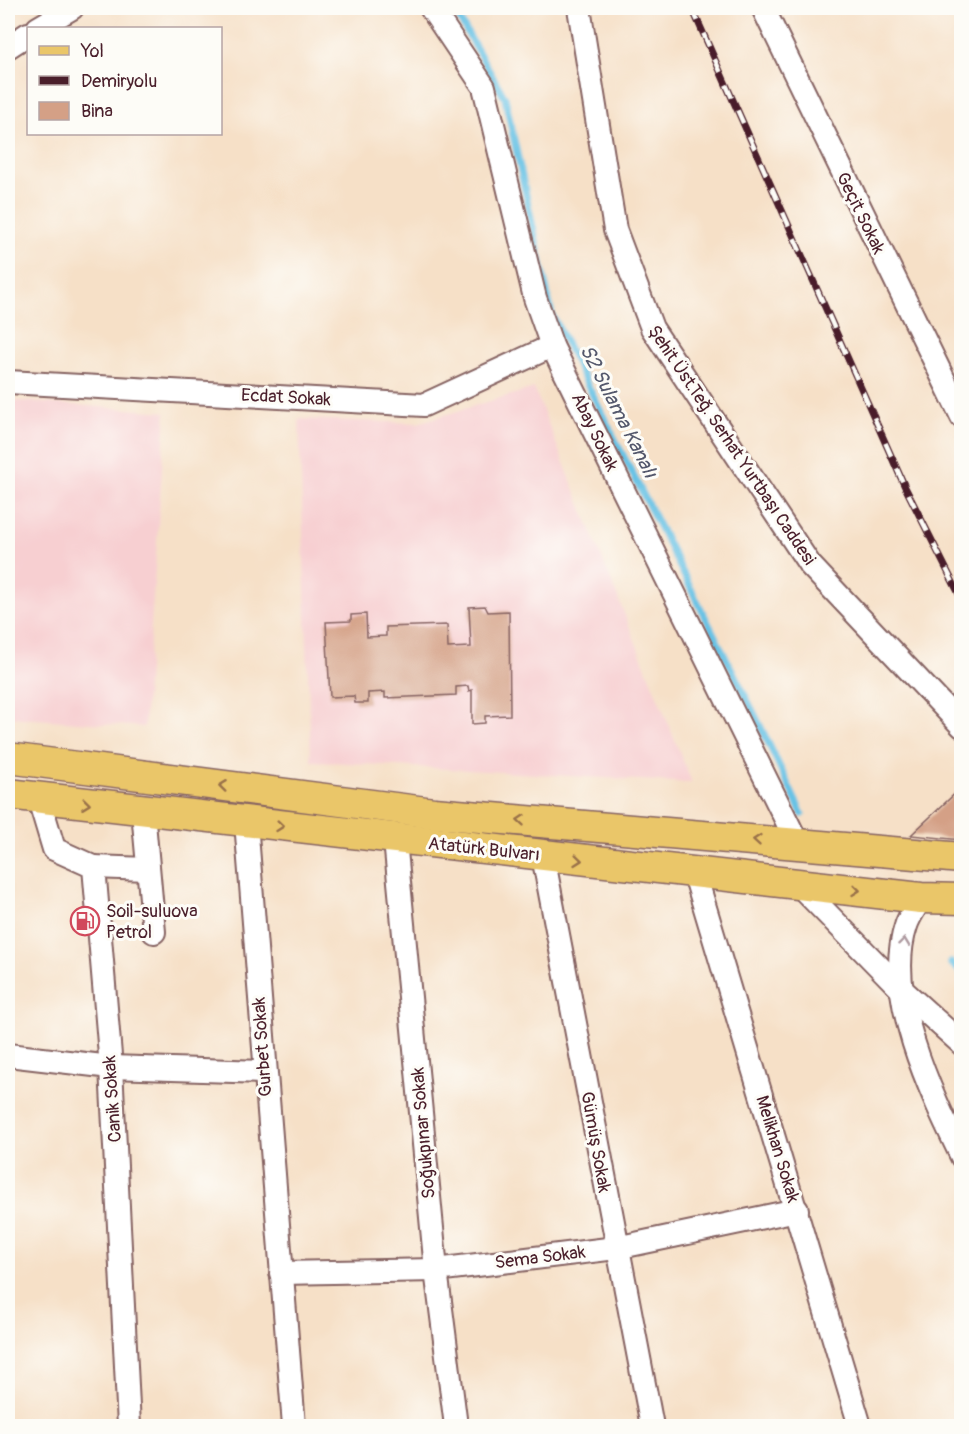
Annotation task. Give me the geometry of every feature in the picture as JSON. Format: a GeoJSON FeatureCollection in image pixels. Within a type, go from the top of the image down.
{"type":"FeatureCollection","features":[{"type":"Feature","properties":{"kind":"main road","name":"Atatürk Bulvarı"},"geometry":{"type":"LineString","coordinates":[[8,758],[434,813],[962,858]]}},
{"type":"Feature","properties":{"kind":"main road","name":"Atatürk Bulvarı"},"geometry":{"type":"LineString","coordinates":[[8,794],[395,840],[694,871],[921,898],[962,899]]}},
{"type":"Feature","properties":{"kind":"street"},"geometry":{"type":"LineString","coordinates":[[40,27],[72,8]]}},
{"type":"Feature","properties":{"kind":"street","name":"Abay Sokak"},"geometry":{"type":"LineString","coordinates":[[431,8],[484,87],[535,298],[552,346],[798,844]]}},
{"type":"Feature","properties":{"kind":"street","name":"Şehit Üst.Teğ. Serhat Yurtbaşı Caddesi"},"geometry":{"type":"LineString","coordinates":[[579,8],[615,230],[652,328],[810,565],[962,726]]}},
{"type":"Feature","properties":{"kind":"street","name":"Geçit Sokak"},"geometry":{"type":"LineString","coordinates":[[763,8],[962,417]]}},
{"type":"Feature","properties":{"kind":"street"},"geometry":{"type":"LineString","coordinates":[[8,47],[27,35]]}},
{"type":"Feature","properties":{"kind":"street","name":"Ecdat Sokak"},"geometry":{"type":"LineString","coordinates":[[8,382],[424,405],[552,346]]}},
{"type":"Feature","properties":{"kind":"street"},"geometry":{"type":"LineString","coordinates":[[39,799],[54,849],[94,867],[147,868]]}},
{"type":"Feature","properties":{"kind":"street"},"geometry":{"type":"LineString","coordinates":[[143,811],[154,932]]}},
{"type":"Feature","properties":{"kind":"street","name":"Gurbet Sokak"},"geometry":{"type":"LineString","coordinates":[[246,822],[264,1072],[294,1426]]}},
{"type":"Feature","properties":{"kind":"street","name":"Soğukpınar Sokak"},"geometry":{"type":"LineString","coordinates":[[395,840],[436,1270],[456,1426]]}},
{"type":"Feature","properties":{"kind":"street","name":"Gümüş Sokak"},"geometry":{"type":"LineString","coordinates":[[543,856],[616,1248],[652,1426]]}},
{"type":"Feature","properties":{"kind":"street","name":"Canik Sokak"},"geometry":{"type":"LineString","coordinates":[[94,867],[111,1067],[129,1426]]}},
{"type":"Feature","properties":{"kind":"street","name":"Melikhan Sokak"},"geometry":{"type":"LineString","coordinates":[[694,871],[860,1426]]}},
{"type":"Feature","properties":{"kind":"street"},"geometry":{"type":"LineString","coordinates":[[798,884],[901,989],[962,1044]]}},
{"type":"Feature","properties":{"kind":"street"},"geometry":{"type":"LineString","coordinates":[[921,898],[906,926],[901,989],[926,1081],[962,1157]]}},
{"type":"Feature","properties":{"kind":"street"},"geometry":{"type":"LineString","coordinates":[[8,1055],[111,1067],[264,1072]]}},
{"type":"Feature","properties":{"kind":"street","name":"Sema Sokak"},"geometry":{"type":"LineString","coordinates":[[280,1273],[436,1270],[616,1248],[797,1210]]}},
{"type":"Feature","properties":{"kind":"shaded area"},"geometry":{"type":"Polygon","coordinates":[[[534,388],[692,783],[311,761],[299,419],[418,423],[534,388]]]}},
{"type":"Feature","properties":{"kind":"shaded area"},"geometry":{"type":"Polygon","coordinates":[[[8,400],[166,412],[144,727],[8,717],[8,400]]]}},
{"type":"Feature","properties":{"kind":"building"},"geometry":{"type":"Polygon","coordinates":[[[485,606],[488,612],[509,611],[510,715],[485,716],[485,723],[472,724],[472,690],[469,691],[468,686],[456,687],[456,695],[385,698],[385,692],[368,693],[368,703],[355,703],[354,696],[330,697],[326,622],[351,621],[351,615],[366,614],[367,637],[386,636],[386,627],[447,625],[448,648],[471,647],[469,607],[485,606]]]}},
{"type":"Feature","properties":{"kind":"building"},"geometry":{"type":"Polygon","coordinates":[[[962,787],[962,840],[911,835],[962,787]]]}},
{"type":"Feature","properties":{"kind":"waterway","name":"S2 Sulama Kanalı"},"geometry":{"type":"LineString","coordinates":[[453,8],[505,98],[552,315],[756,717],[802,814]]}},
{"type":"Feature","properties":{"kind":"waterway","name":"S2 Sulama Kanalı"},"geometry":{"type":"LineString","coordinates":[[951,963],[962,973]]}},
{"type":"Feature","properties":{"kind":"railway"},"geometry":{"type":"LineString","coordinates":[[692,8],[905,487],[962,600]]}},
{"type":"Feature","properties":{"kind":"place","name":"Soil-suluova Petrol"},"geometry":{"type":"Point","coordinates":[85,921]}}]}
